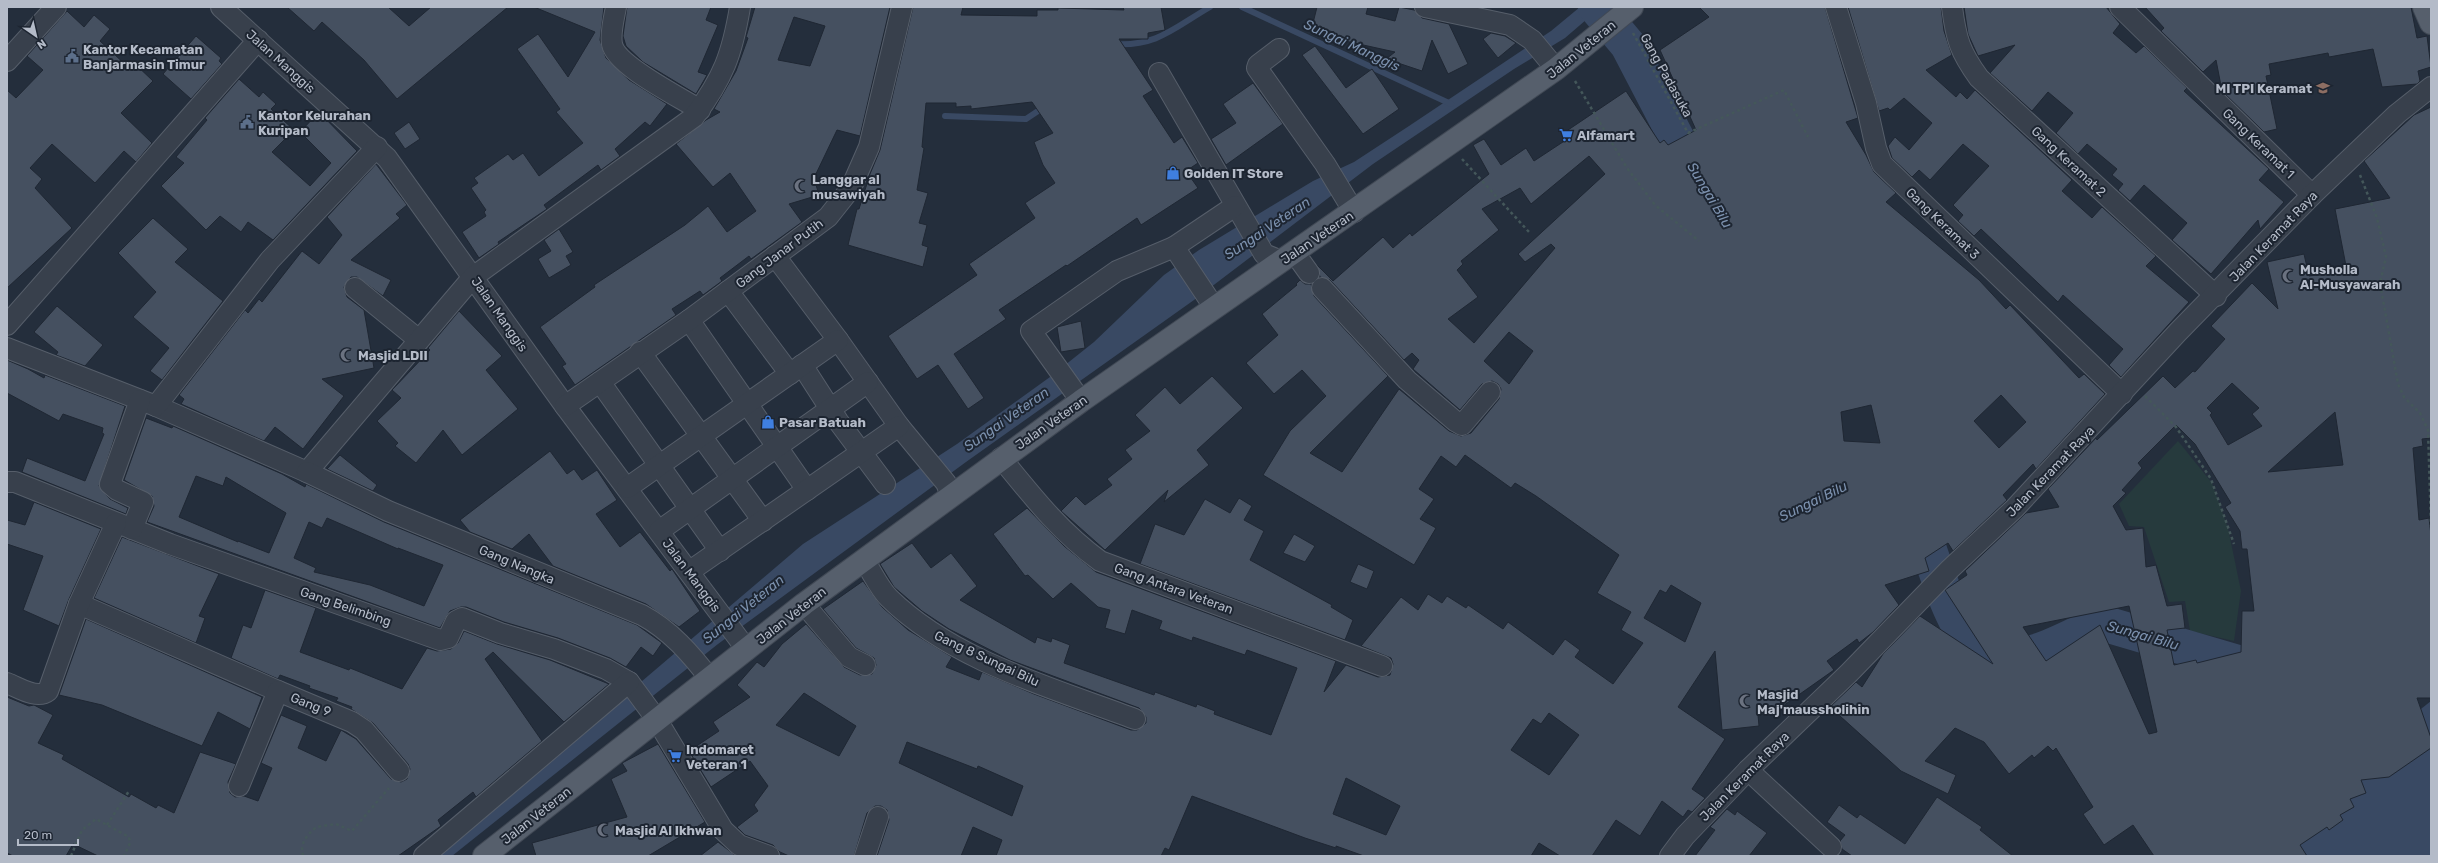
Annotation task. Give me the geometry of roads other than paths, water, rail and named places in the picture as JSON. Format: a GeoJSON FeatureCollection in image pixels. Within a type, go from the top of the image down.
{"type":"FeatureCollection","features":[{"type":"Feature","properties":{"kind":"main road"},"geometry":{"type":"LineString","coordinates":[[2424,7],[2431,23]]}},
{"type":"Feature","properties":{"kind":"main road","name":"Jalan Veteran"},"geometry":{"type":"LineString","coordinates":[[484,856],[651,712],[742,642],[804,604],[864,560],[949,489],[1001,458],[1076,394],[1214,307],[1349,203],[1450,145],[1556,62],[1595,39],[1625,13]]}},
{"type":"Feature","properties":{"kind":"street"},"geometry":{"type":"LineString","coordinates":[[7,61],[56,7]]}},
{"type":"Feature","properties":{"kind":"street","name":"Jalan Manggis"},"geometry":{"type":"LineString","coordinates":[[221,7],[377,147],[399,173],[565,406],[742,642]]}},
{"type":"Feature","properties":{"kind":"street"},"geometry":{"type":"LineString","coordinates":[[616,7],[612,43],[614,52],[633,68],[700,110]]}},
{"type":"Feature","properties":{"kind":"street"},"geometry":{"type":"LineString","coordinates":[[307,472],[474,277],[694,117],[714,90],[726,65],[740,7]]}},
{"type":"Feature","properties":{"kind":"street","name":"Gang Janar Putih"},"geometry":{"type":"LineString","coordinates":[[565,406],[640,352],[689,320],[828,216],[851,188],[869,147],[902,7]]}},
{"type":"Feature","properties":{"kind":"street"},"geometry":{"type":"LineString","coordinates":[[1425,7],[1510,25],[1532,40],[1556,62]]}},
{"type":"Feature","properties":{"kind":"street","name":"Gang Keramat 3"},"geometry":{"type":"LineString","coordinates":[[1836,7],[1866,103],[1876,148],[1882,164],[2127,389]]}},
{"type":"Feature","properties":{"kind":"street","name":"Gang Keramat 2"},"geometry":{"type":"LineString","coordinates":[[1952,7],[1955,31],[1963,56],[1979,78],[2216,296]]}},
{"type":"Feature","properties":{"kind":"street","name":"Gang Keramat 1"},"geometry":{"type":"LineString","coordinates":[[2120,7],[2312,195]]}},
{"type":"Feature","properties":{"kind":"street"},"geometry":{"type":"LineString","coordinates":[[7,325],[258,40]]}},
{"type":"Feature","properties":{"kind":"street"},"geometry":{"type":"LineString","coordinates":[[1279,48],[1258,65],[1257,68],[1325,164],[1349,203]]}},
{"type":"Feature","properties":{"kind":"street"},"geometry":{"type":"LineString","coordinates":[[1159,73],[1237,209],[1280,256],[1309,272]]}},
{"type":"Feature","properties":{"kind":"street","name":"Jalan Keramat Raya"},"geometry":{"type":"LineString","coordinates":[[1670,856],[1685,836],[1748,770],[1849,673],[1950,569],[2015,508],[2127,389],[2178,332],[2216,296],[2312,195],[2397,114],[2431,87]]}},
{"type":"Feature","properties":{"kind":"street"},"geometry":{"type":"LineString","coordinates":[[7,683],[34,693],[41,694],[48,691],[79,604],[124,526],[144,502],[117,490],[110,484],[148,403],[270,260],[377,147]]}},
{"type":"Feature","properties":{"kind":"street"},"geometry":{"type":"LineString","coordinates":[[1076,394],[1031,331],[1117,271],[1174,247],[1237,209]]}},
{"type":"Feature","properties":{"kind":"street"},"geometry":{"type":"LineString","coordinates":[[1174,247],[1214,307]]}},
{"type":"Feature","properties":{"kind":"street"},"geometry":{"type":"LineString","coordinates":[[775,256],[838,340],[899,426],[925,455],[949,489]]}},
{"type":"Feature","properties":{"kind":"street"},"geometry":{"type":"LineString","coordinates":[[355,288],[419,340]]}},
{"type":"Feature","properties":{"kind":"street"},"geometry":{"type":"LineString","coordinates":[[1322,288],[1407,380],[1455,421],[1462,425],[1490,392]]}},
{"type":"Feature","properties":{"kind":"street"},"geometry":{"type":"LineString","coordinates":[[728,291],[831,409],[886,484]]}},
{"type":"Feature","properties":{"kind":"street"},"geometry":{"type":"LineString","coordinates":[[689,320],[807,490]]}},
{"type":"Feature","properties":{"kind":"street"},"geometry":{"type":"LineString","coordinates":[[627,488],[838,340]]}},
{"type":"Feature","properties":{"kind":"street","name":"Gang Nangka"},"geometry":{"type":"LineString","coordinates":[[7,348],[148,403],[307,472],[388,510],[642,615],[656,623],[680,644],[704,671]]}},
{"type":"Feature","properties":{"kind":"street"},"geometry":{"type":"LineString","coordinates":[[640,352],[763,521]]}},
{"type":"Feature","properties":{"kind":"street"},"geometry":{"type":"LineString","coordinates":[[600,382],[720,551]]}},
{"type":"Feature","properties":{"kind":"street"},"geometry":{"type":"LineString","coordinates":[[659,531],[868,382]]}},
{"type":"Feature","properties":{"kind":"street"},"geometry":{"type":"LineString","coordinates":[[690,571],[899,426]]}},
{"type":"Feature","properties":{"kind":"street","name":"Gang Antara Veteran"},"geometry":{"type":"LineString","coordinates":[[1001,458],[1051,519],[1082,548],[1100,561],[1382,666]]}},
{"type":"Feature","properties":{"kind":"street","name":"Gang Belimbing"},"geometry":{"type":"LineString","coordinates":[[7,482],[15,482],[124,526],[440,640],[448,638],[456,621],[462,618],[500,633],[554,649],[606,670],[629,683],[651,712],[723,830],[739,844],[769,856]]}},
{"type":"Feature","properties":{"kind":"street","name":"Gang 8 Sungai Bilu"},"geometry":{"type":"LineString","coordinates":[[864,560],[889,598],[936,636],[1012,672],[1135,719]]}},
{"type":"Feature","properties":{"kind":"street"},"geometry":{"type":"LineString","coordinates":[[79,604],[278,691]]}},
{"type":"Feature","properties":{"kind":"street"},"geometry":{"type":"LineString","coordinates":[[804,604],[844,653],[865,665]]}},
{"type":"Feature","properties":{"kind":"street"},"geometry":{"type":"LineString","coordinates":[[424,856],[629,683]]}},
{"type":"Feature","properties":{"kind":"street","name":"Gang 9"},"geometry":{"type":"LineString","coordinates":[[239,786],[278,691],[352,722],[364,730],[399,770]]}},
{"type":"Feature","properties":{"kind":"street"},"geometry":{"type":"LineString","coordinates":[[1748,770],[1831,847]]}},
{"type":"Feature","properties":{"kind":"street"},"geometry":{"type":"LineString","coordinates":[[864,856],[878,817]]}},
{"type":"Feature","properties":{"kind":"water","name":"Sungai Veteran"},"geometry":{"type":"Polygon","coordinates":[[[1580,7],[1601,7],[1565,38],[1514,69],[1373,164],[1194,300],[966,462],[718,644],[452,856],[425,856],[601,716],[803,544],[957,444],[1050,377],[1094,342],[1164,275],[1199,250],[1313,181],[1354,162],[1551,31],[1580,7]]]}},
{"type":"Feature","properties":{"kind":"water"},"geometry":{"type":"Polygon","coordinates":[[[2431,701],[2431,856],[2257,856],[2388,735],[2431,701]]]}},
{"type":"Feature","properties":{"kind":"waterway","name":"Sungai Manggis"},"geometry":{"type":"LineString","coordinates":[[1114,44],[1129,44],[1154,39],[1176,28],[1210,7]]}},
{"type":"Feature","properties":{"kind":"waterway","name":"Sungai Manggis"},"geometry":{"type":"LineString","coordinates":[[1242,7],[1451,104]]}},
{"type":"Feature","properties":{"kind":"waterway","name":"Sungai Bilu"},"geometry":{"type":"LineString","coordinates":[[1596,7],[1628,45],[1679,143],[1704,182]]}},
{"type":"Feature","properties":{"kind":"waterway","name":"Sungai Manggis"},"geometry":{"type":"LineString","coordinates":[[945,116],[1026,119],[1044,107]]}},
{"type":"Feature","properties":{"kind":"waterway","name":"Sungai Bilu"},"geometry":{"type":"LineString","coordinates":[[1914,507],[1946,597],[1954,615],[1970,641],[1986,652],[2005,656],[2029,654],[2050,647],[2102,623],[2238,663],[2269,664]]}},
{"type":"Feature","properties":{"kind":"place","name":"Kantor Kecamatan Banjarmasin Timur"},"geometry":{"type":"Point","coordinates":[72,56]}},
{"type":"Feature","properties":{"kind":"place","name":"MI TPI Keramat"},"geometry":{"type":"Point","coordinates":[2323,88]}},
{"type":"Feature","properties":{"kind":"place","name":"Kantor Kelurahan Kuripan"},"geometry":{"type":"Point","coordinates":[247,122]}},
{"type":"Feature","properties":{"kind":"place","name":"Alfamart"},"geometry":{"type":"Point","coordinates":[1566,135]}},
{"type":"Feature","properties":{"kind":"place","name":"Golden IT Store"},"geometry":{"type":"Point","coordinates":[1173,173]}},
{"type":"Feature","properties":{"kind":"place","name":"Langgar al musawiyah"},"geometry":{"type":"Point","coordinates":[801,186]}},
{"type":"Feature","properties":{"kind":"place","name":"Musholla Al-Musyawarah"},"geometry":{"type":"Point","coordinates":[2289,276]}},
{"type":"Feature","properties":{"kind":"place","name":"Masjid LDII"},"geometry":{"type":"Point","coordinates":[347,355]}},
{"type":"Feature","properties":{"kind":"place","name":"Pasar Batuah"},"geometry":{"type":"Point","coordinates":[768,422]}},
{"type":"Feature","properties":{"kind":"place","name":"Masjid Maj'maussholihin"},"geometry":{"type":"Point","coordinates":[1746,701]}},
{"type":"Feature","properties":{"kind":"place","name":"Indomaret Veteran 1"},"geometry":{"type":"Point","coordinates":[675,756]}},
{"type":"Feature","properties":{"kind":"place","name":"Masjid Al Ikhwan"},"geometry":{"type":"Point","coordinates":[604,830]}}]}
